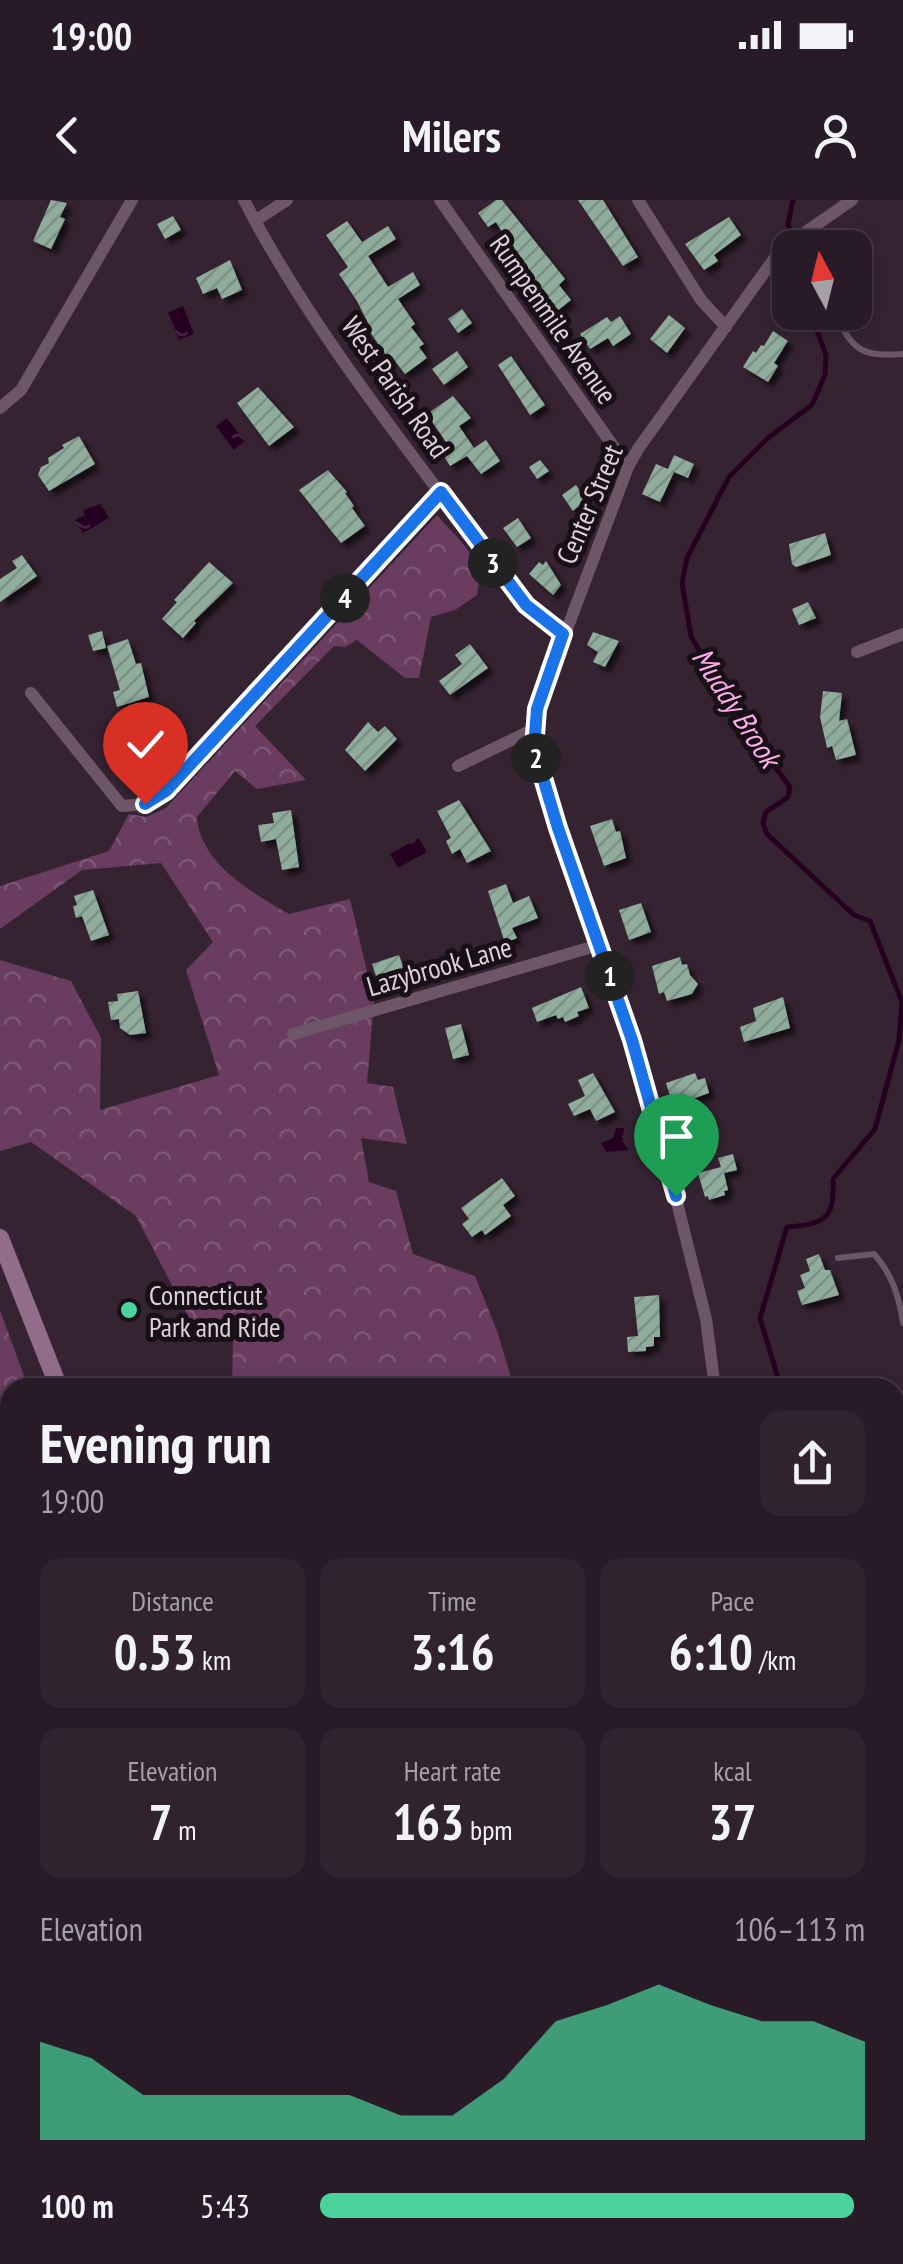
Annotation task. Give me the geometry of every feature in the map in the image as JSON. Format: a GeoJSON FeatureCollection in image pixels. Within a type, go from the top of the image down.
{"type":"FeatureCollection","features":[{"type":"Feature","properties":{"kind":"main road"},"geometry":{"type":"LineString","coordinates":[[0,1238],[55,1378]]}},
{"type":"Feature","properties":{"kind":"street"},"geometry":{"type":"LineString","coordinates":[[0,408],[21,390],[132,200]]}},
{"type":"Feature","properties":{"kind":"street","name":"West Parish Road"},"geometry":{"type":"LineString","coordinates":[[244,200],[345,362],[526,605],[563,634]]}},
{"type":"Feature","properties":{"kind":"street"},"geometry":{"type":"LineString","coordinates":[[255,221],[287,200]]}},
{"type":"Feature","properties":{"kind":"street","name":"Rumpenmile Avenue"},"geometry":{"type":"LineString","coordinates":[[440,200],[628,467]]}},
{"type":"Feature","properties":{"kind":"street"},"geometry":{"type":"LineString","coordinates":[[638,200],[701,300],[726,326]]}},
{"type":"Feature","properties":{"kind":"street","name":"Center Street"},"geometry":{"type":"LineString","coordinates":[[721,1378],[656,1118],[538,766],[534,729],[563,634],[628,467],[649,430],[788,242],[852,200]]}},
{"type":"Feature","properties":{"kind":"street"},"geometry":{"type":"LineString","coordinates":[[31,693],[122,806],[145,804],[166,791],[441,492]]}},
{"type":"Feature","properties":{"kind":"street"},"geometry":{"type":"LineString","coordinates":[[857,652],[903,634]]}},
{"type":"Feature","properties":{"kind":"street"},"geometry":{"type":"LineString","coordinates":[[458,766],[534,729]]}},
{"type":"Feature","properties":{"kind":"street","name":"Lazybrook Lane"},"geometry":{"type":"LineString","coordinates":[[293,1034],[599,945]]}},
{"type":"Feature","properties":{"kind":"street","name":"Center Street"},"geometry":{"type":"LineString","coordinates":[[713,1356],[714,1378]]}},
{"type":"Feature","properties":{"kind":"lane"},"geometry":{"type":"LineString","coordinates":[[814,225],[815,230]]}},
{"type":"Feature","properties":{"kind":"lane"},"geometry":{"type":"LineString","coordinates":[[843,330],[848,340],[871,355],[903,354]]}},
{"type":"Feature","properties":{"kind":"lane"},"geometry":{"type":"LineString","coordinates":[[838,1258],[874,1254],[887,1268],[903,1322]]}},
{"type":"Feature","properties":{"kind":"green space"},"geometry":{"type":"Polygon","coordinates":[[[437,515],[474,560],[477,595],[455,610],[431,617],[419,678],[405,678],[357,640],[345,647],[334,646],[255,726],[306,780],[257,789],[235,771],[197,817],[200,834],[218,863],[244,886],[289,914],[350,899],[374,1001],[367,1083],[393,1087],[407,1144],[361,1138],[369,1182],[396,1191],[413,1254],[475,1276],[511,1378],[232,1378],[233,1339],[201,1341],[136,1216],[31,1142],[0,1151],[0,960],[71,981],[101,1038],[100,1110],[219,1075],[186,970],[213,942],[161,863],[82,870],[0,929],[0,886],[109,851],[129,814],[146,817],[166,808],[437,515]]]}},
{"type":"Feature","properties":{"kind":"green space"},"geometry":{"type":"Polygon","coordinates":[[[0,1310],[25,1378],[0,1378],[0,1310]]]}},
{"type":"Feature","properties":{"kind":"water"},"geometry":{"type":"Polygon","coordinates":[[[183,306],[194,334],[179,340],[168,312],[183,306]]]}},
{"type":"Feature","properties":{"kind":"water"},"geometry":{"type":"Polygon","coordinates":[[[227,418],[245,441],[234,450],[216,426],[227,418]]]}},
{"type":"Feature","properties":{"kind":"water"},"geometry":{"type":"Polygon","coordinates":[[[101,504],[109,518],[83,533],[75,520],[85,515],[83,510],[101,504]]]}},
{"type":"Feature","properties":{"kind":"water"},"geometry":{"type":"Polygon","coordinates":[[[419,838],[427,852],[398,868],[390,854],[419,838]]]}},
{"type":"Feature","properties":{"kind":"water"},"geometry":{"type":"Polygon","coordinates":[[[616,1128],[624,1128],[623,1142],[629,1150],[606,1152],[601,1143],[613,1138],[616,1128]]]}},
{"type":"Feature","properties":{"kind":"building"},"geometry":{"type":"Polygon","coordinates":[[[51,200],[67,203],[60,217],[65,219],[51,249],[33,241],[51,200]]]}},
{"type":"Feature","properties":{"kind":"building"},"geometry":{"type":"Polygon","coordinates":[[[502,200],[565,279],[559,285],[571,300],[557,311],[527,273],[496,222],[488,227],[478,213],[502,200]]]}},
{"type":"Feature","properties":{"kind":"building"},"geometry":{"type":"Polygon","coordinates":[[[578,200],[603,200],[638,257],[623,266],[578,200]]]}},
{"type":"Feature","properties":{"kind":"building"},"geometry":{"type":"Polygon","coordinates":[[[173,216],[181,230],[165,239],[157,224],[173,216]]]}},
{"type":"Feature","properties":{"kind":"building"},"geometry":{"type":"Polygon","coordinates":[[[729,217],[741,235],[714,255],[718,261],[704,270],[685,244],[729,217]]]}},
{"type":"Feature","properties":{"kind":"building"},"geometry":{"type":"Polygon","coordinates":[[[347,221],[362,242],[388,226],[396,239],[368,256],[388,287],[413,272],[420,285],[398,299],[415,324],[411,327],[424,344],[419,347],[427,358],[405,374],[370,332],[357,301],[339,274],[348,267],[326,235],[347,221]]]}},
{"type":"Feature","properties":{"kind":"building"},"geometry":{"type":"Polygon","coordinates":[[[230,260],[242,290],[222,299],[217,288],[203,294],[196,278],[230,260]]]}},
{"type":"Feature","properties":{"kind":"building"},"geometry":{"type":"Polygon","coordinates":[[[462,309],[472,323],[458,333],[448,319],[462,309]]]}},
{"type":"Feature","properties":{"kind":"building"},"geometry":{"type":"Polygon","coordinates":[[[669,315],[685,328],[667,353],[650,339],[669,315]]]}},
{"type":"Feature","properties":{"kind":"building"},"geometry":{"type":"Polygon","coordinates":[[[620,316],[631,334],[613,346],[608,338],[590,349],[580,334],[607,317],[611,322],[620,316]]]}},
{"type":"Feature","properties":{"kind":"building"},"geometry":{"type":"Polygon","coordinates":[[[773,331],[788,341],[768,382],[743,367],[773,331]]]}},
{"type":"Feature","properties":{"kind":"building"},"geometry":{"type":"Polygon","coordinates":[[[457,351],[468,367],[444,385],[432,369],[457,351]]]}},
{"type":"Feature","properties":{"kind":"building"},"geometry":{"type":"Polygon","coordinates":[[[511,356],[545,405],[530,415],[498,365],[511,356]]]}},
{"type":"Feature","properties":{"kind":"building"},"geometry":{"type":"Polygon","coordinates":[[[258,387],[294,427],[269,446],[237,403],[258,387]]]}},
{"type":"Feature","properties":{"kind":"building"},"geometry":{"type":"Polygon","coordinates":[[[453,396],[471,418],[459,426],[474,448],[486,440],[500,461],[481,474],[467,456],[450,466],[442,453],[448,445],[427,414],[453,396]]]}},
{"type":"Feature","properties":{"kind":"building"},"geometry":{"type":"Polygon","coordinates":[[[79,436],[95,464],[49,491],[38,475],[41,467],[64,448],[62,445],[79,436]]]}},
{"type":"Feature","properties":{"kind":"building"},"geometry":{"type":"Polygon","coordinates":[[[674,455],[694,464],[688,478],[674,472],[660,502],[642,494],[656,464],[668,469],[674,455]]]}},
{"type":"Feature","properties":{"kind":"building"},"geometry":{"type":"Polygon","coordinates":[[[540,460],[549,471],[537,479],[529,467],[540,460]]]}},
{"type":"Feature","properties":{"kind":"building"},"geometry":{"type":"Polygon","coordinates":[[[328,470],[347,492],[352,508],[365,526],[341,543],[299,490],[328,470]]]}},
{"type":"Feature","properties":{"kind":"building"},"geometry":{"type":"Polygon","coordinates":[[[576,485],[586,500],[573,511],[562,495],[576,485]]]}},
{"type":"Feature","properties":{"kind":"building"},"geometry":{"type":"Polygon","coordinates":[[[518,518],[531,538],[517,547],[503,528],[518,518]]]}},
{"type":"Feature","properties":{"kind":"building"},"geometry":{"type":"Polygon","coordinates":[[[825,533],[831,555],[796,567],[792,564],[789,544],[825,533]]]}},
{"type":"Feature","properties":{"kind":"building"},"geometry":{"type":"Polygon","coordinates":[[[22,555],[37,576],[0,602],[0,579],[17,568],[12,561],[22,555]]]}},
{"type":"Feature","properties":{"kind":"building"},"geometry":{"type":"Polygon","coordinates":[[[546,561],[561,585],[553,595],[529,574],[539,562],[543,565],[546,561]]]}},
{"type":"Feature","properties":{"kind":"building"},"geometry":{"type":"Polygon","coordinates":[[[209,562],[233,583],[194,621],[183,638],[162,619],[209,562]]]}},
{"type":"Feature","properties":{"kind":"building"},"geometry":{"type":"Polygon","coordinates":[[[808,602],[816,618],[799,625],[792,609],[808,602]]]}},
{"type":"Feature","properties":{"kind":"building"},"geometry":{"type":"Polygon","coordinates":[[[102,631],[106,648],[93,651],[88,635],[102,631]]]}},
{"type":"Feature","properties":{"kind":"building"},"geometry":{"type":"Polygon","coordinates":[[[593,632],[619,641],[605,667],[593,662],[598,652],[587,645],[593,632]]]}},
{"type":"Feature","properties":{"kind":"building"},"geometry":{"type":"Polygon","coordinates":[[[128,639],[136,664],[141,663],[149,697],[117,707],[113,692],[120,690],[107,646],[128,639]]]}},
{"type":"Feature","properties":{"kind":"building"},"geometry":{"type":"Polygon","coordinates":[[[470,644],[488,668],[450,695],[439,681],[462,664],[455,655],[470,644]]]}},
{"type":"Feature","properties":{"kind":"building"},"geometry":{"type":"Polygon","coordinates":[[[823,691],[842,693],[839,721],[847,719],[856,755],[836,760],[832,746],[827,748],[820,717],[823,691]]]}},
{"type":"Feature","properties":{"kind":"building"},"geometry":{"type":"Polygon","coordinates":[[[368,722],[378,732],[385,726],[397,739],[365,771],[345,750],[368,722]]]}},
{"type":"Feature","properties":{"kind":"building"},"geometry":{"type":"Polygon","coordinates":[[[459,800],[491,851],[467,863],[460,849],[452,854],[446,841],[451,838],[437,811],[459,800]]]}},
{"type":"Feature","properties":{"kind":"building"},"geometry":{"type":"Polygon","coordinates":[[[291,810],[299,867],[282,870],[276,839],[261,842],[258,825],[274,823],[272,813],[291,810]]]}},
{"type":"Feature","properties":{"kind":"building"},"geometry":{"type":"Polygon","coordinates":[[[612,819],[616,832],[620,831],[626,858],[604,866],[590,826],[612,819]]]}},
{"type":"Feature","properties":{"kind":"building"},"geometry":{"type":"Polygon","coordinates":[[[506,884],[513,903],[529,896],[538,918],[512,928],[517,938],[505,943],[488,891],[506,884]]]}},
{"type":"Feature","properties":{"kind":"building"},"geometry":{"type":"Polygon","coordinates":[[[93,890],[109,935],[91,941],[82,916],[76,918],[73,906],[77,905],[74,896],[93,890]]]}},
{"type":"Feature","properties":{"kind":"building"},"geometry":{"type":"Polygon","coordinates":[[[641,903],[651,932],[629,940],[619,910],[641,903]]]}},
{"type":"Feature","properties":{"kind":"building"},"geometry":{"type":"Polygon","coordinates":[[[399,955],[404,969],[377,979],[372,964],[399,955]]]}},
{"type":"Feature","properties":{"kind":"building"},"geometry":{"type":"Polygon","coordinates":[[[680,957],[698,984],[692,994],[667,1001],[664,992],[659,994],[652,966],[680,957]]]}},
{"type":"Feature","properties":{"kind":"building"},"geometry":{"type":"Polygon","coordinates":[[[581,987],[589,1008],[577,1012],[579,1016],[565,1022],[556,1015],[537,1022],[532,1008],[581,987]]]}},
{"type":"Feature","properties":{"kind":"building"},"geometry":{"type":"Polygon","coordinates":[[[138,991],[146,1033],[130,1035],[120,1028],[119,1019],[111,1020],[108,1002],[118,1001],[117,994],[138,991]]]}},
{"type":"Feature","properties":{"kind":"building"},"geometry":{"type":"Polygon","coordinates":[[[783,997],[790,1028],[744,1042],[740,1027],[756,1021],[753,1008],[783,997]]]}},
{"type":"Feature","properties":{"kind":"building"},"geometry":{"type":"Polygon","coordinates":[[[461,1024],[469,1055],[453,1059],[445,1028],[461,1024]]]}},
{"type":"Feature","properties":{"kind":"building"},"geometry":{"type":"Polygon","coordinates":[[[593,1073],[615,1112],[596,1121],[590,1109],[574,1116],[568,1104],[585,1096],[578,1080],[593,1073]]]}},
{"type":"Feature","properties":{"kind":"building"},"geometry":{"type":"Polygon","coordinates":[[[695,1073],[698,1080],[705,1078],[709,1093],[673,1106],[666,1083],[695,1073]]]}},
{"type":"Feature","properties":{"kind":"building"},"geometry":{"type":"Polygon","coordinates":[[[733,1154],[737,1170],[724,1173],[728,1190],[725,1195],[709,1200],[698,1173],[721,1167],[718,1158],[733,1154]]]}},
{"type":"Feature","properties":{"kind":"building"},"geometry":{"type":"Polygon","coordinates":[[[502,1178],[515,1196],[503,1205],[511,1216],[485,1235],[482,1230],[472,1237],[462,1224],[469,1219],[461,1208],[502,1178]]]}},
{"type":"Feature","properties":{"kind":"building"},"geometry":{"type":"Polygon","coordinates":[[[819,1254],[839,1295],[802,1305],[797,1291],[805,1288],[800,1275],[810,1271],[806,1259],[819,1254]]]}},
{"type":"Feature","properties":{"kind":"building"},"geometry":{"type":"Polygon","coordinates":[[[659,1295],[660,1337],[654,1337],[654,1346],[646,1347],[646,1351],[628,1352],[627,1337],[638,1336],[634,1297],[659,1295]]]}},
{"type":"Feature","properties":{"kind":"waterway","name":"Muddy Brook"},"geometry":{"type":"LineString","coordinates":[[790,230],[793,200]]}},
{"type":"Feature","properties":{"kind":"waterway","name":"Muddy Brook"},"geometry":{"type":"LineString","coordinates":[[778,1378],[760,1318],[787,1227],[825,1217],[832,1203],[833,1179],[875,1129],[899,1040],[902,1002],[870,921],[854,915],[767,834],[763,823],[766,812],[788,797],[790,787],[729,704],[691,636],[682,583],[687,558],[729,477],[769,437],[812,405],[825,375],[826,355],[817,330]]}},
{"type":"Feature","properties":{"kind":"place","name":"Connecticut Park and Ride"},"geometry":{"type":"Point","coordinates":[129,1310]}},
{"type":"Feature","properties":{"kind":"route"},"geometry":{"type":"LineString","coordinates":[[145,804],[166,791],[441,492],[526,605],[563,634],[537,709],[534,748],[632,1040],[676,1196]]}}]}
